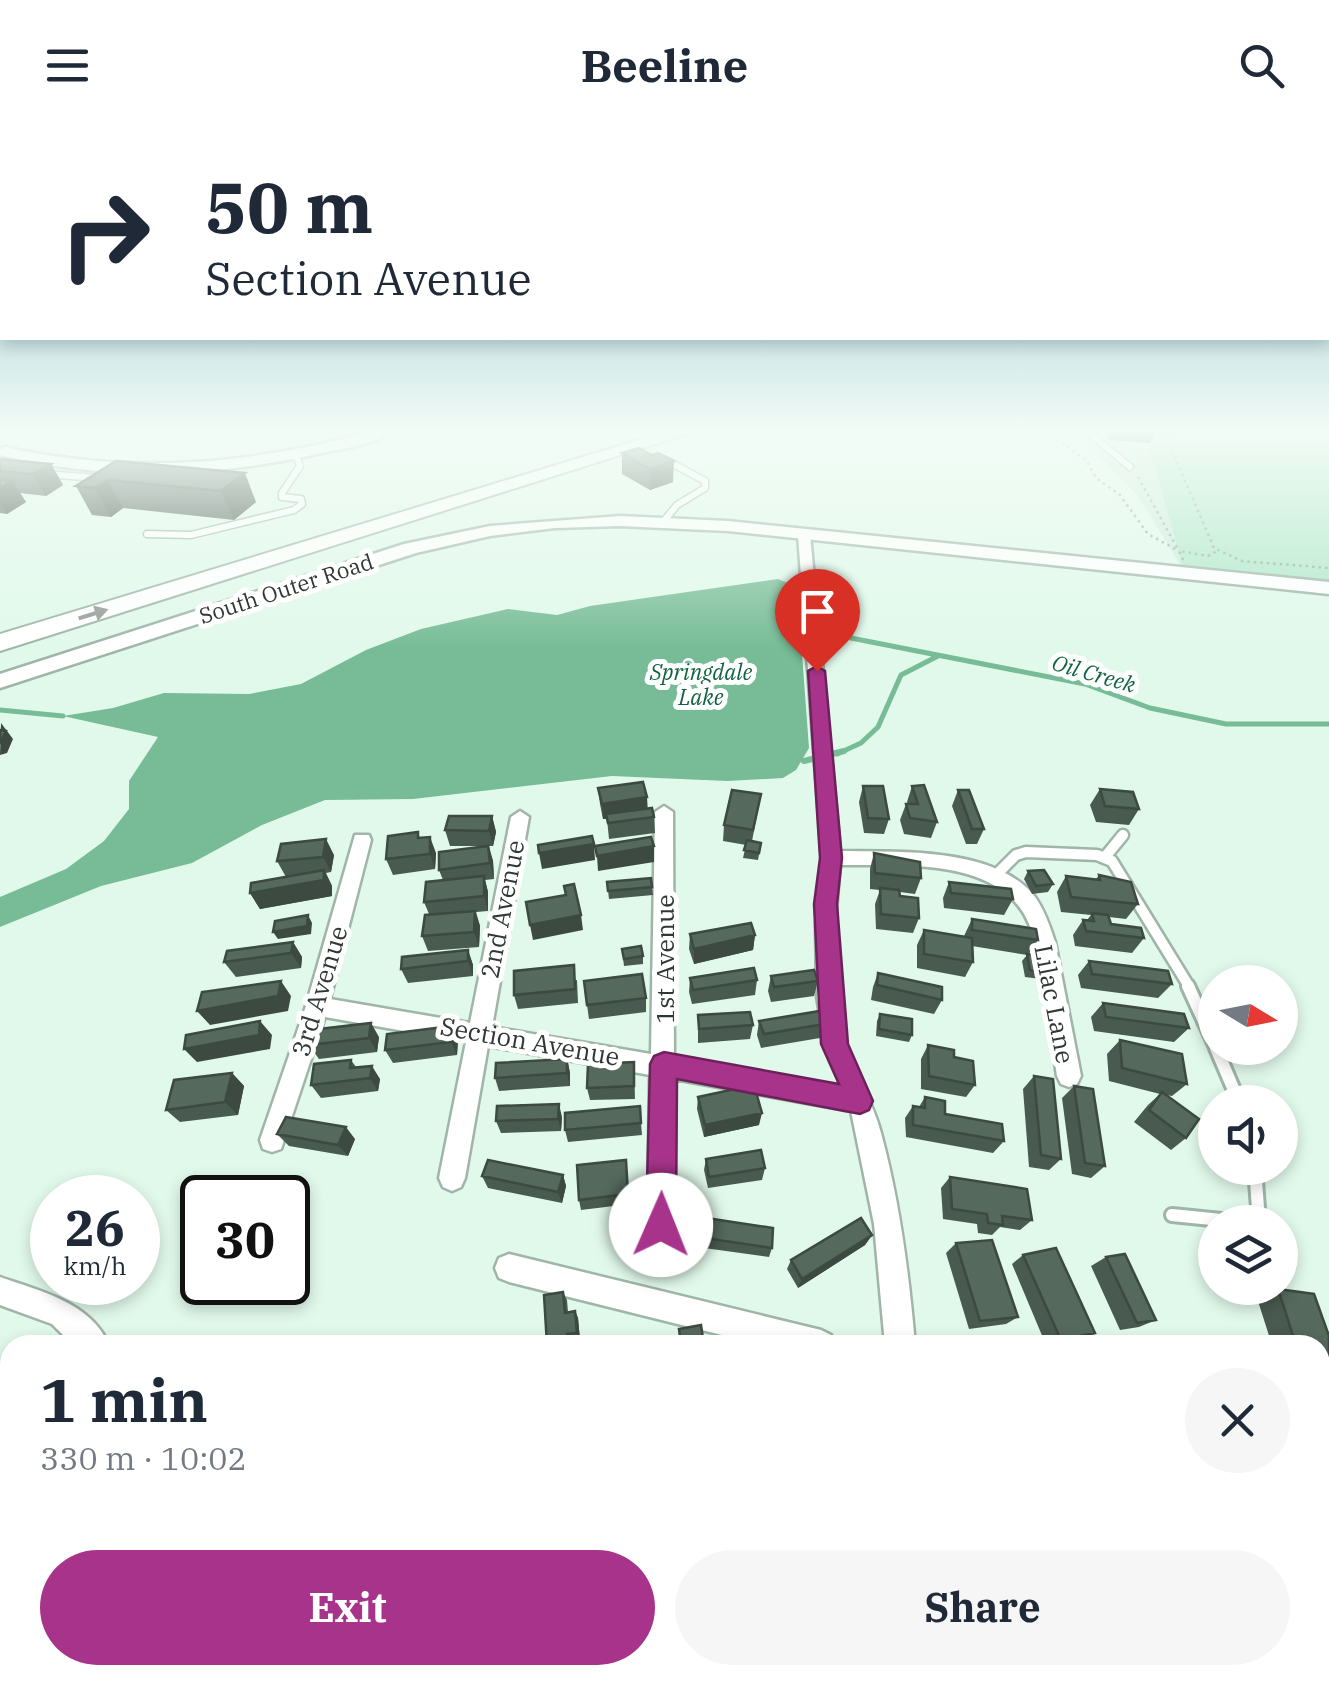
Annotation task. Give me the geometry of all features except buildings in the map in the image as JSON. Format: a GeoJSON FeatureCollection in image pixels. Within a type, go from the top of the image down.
{"type":"FeatureCollection","features":[{"type":"Feature","properties":{"kind":"highway"},"geometry":{"type":"LineString","coordinates":[[0,620],[387,505]]}},
{"type":"Feature","properties":{"kind":"highway"},"geometry":{"type":"LineString","coordinates":[[0,643],[449,505]]}},
{"type":"Feature","properties":{"kind":"street","name":"South Outer Road"},"geometry":{"type":"LineString","coordinates":[[0,681],[426,544],[523,526],[664,522],[1329,588]]}},
{"type":"Feature","properties":{"kind":"street"},"geometry":{"type":"LineString","coordinates":[[804,535],[831,858],[826,904],[834,1044],[860,1101],[896,1274],[899,1335]]}},
{"type":"Feature","properties":{"kind":"street","name":"1st Avenue"},"geometry":{"type":"LineString","coordinates":[[661,1225],[664,812]]}},
{"type":"Feature","properties":{"kind":"street","name":"2nd Avenue"},"geometry":{"type":"LineString","coordinates":[[452,1178],[520,817]]}},
{"type":"Feature","properties":{"kind":"street","name":"3rd Avenue"},"geometry":{"type":"LineString","coordinates":[[272,1140],[317,1006],[362,840]]}},
{"type":"Feature","properties":{"kind":"street","name":"Lilac Lane"},"geometry":{"type":"LineString","coordinates":[[831,858],[946,863],[994,877],[1018,893],[1038,922],[1069,1076]]}},
{"type":"Feature","properties":{"kind":"street","name":"Section Avenue"},"geometry":{"type":"LineString","coordinates":[[317,1006],[478,1031],[860,1101]]}},
{"type":"Feature","properties":{"kind":"street"},"geometry":{"type":"LineString","coordinates":[[509,1268],[780,1335]]}},
{"type":"Feature","properties":{"kind":"street"},"geometry":{"type":"LineString","coordinates":[[0,1290],[61,1313],[84,1335]]}},
{"type":"Feature","properties":{"kind":"lane"},"geometry":{"type":"LineString","coordinates":[[147,534],[190,535],[294,510],[301,505]]}},
{"type":"Feature","properties":{"kind":"lane"},"geometry":{"type":"LineString","coordinates":[[664,522],[678,505]]}},
{"type":"Feature","properties":{"kind":"lane"},"geometry":{"type":"LineString","coordinates":[[1105,856],[1124,835]]}},
{"type":"Feature","properties":{"kind":"lane"},"geometry":{"type":"LineString","coordinates":[[994,877],[1016,855],[1026,852],[1105,856],[1166,942],[1198,1009]]}},
{"type":"Feature","properties":{"kind":"lane"},"geometry":{"type":"LineString","coordinates":[[1172,1214],[1198,1217]]}},
{"type":"Feature","properties":{"kind":"path"},"geometry":{"type":"LineString","coordinates":[[1127,505],[1148,534],[1179,551],[1156,505]]}},
{"type":"Feature","properties":{"kind":"path"},"geometry":{"type":"LineString","coordinates":[[1194,505],[1210,544],[1242,561]]}},
{"type":"Feature","properties":{"kind":"path"},"geometry":{"type":"LineString","coordinates":[[1208,556],[1329,568]]}},
{"type":"Feature","properties":{"kind":"shaded area"},"geometry":{"type":"Polygon","coordinates":[[[1143,505],[1165,505],[1184,571],[1143,505]]]}},
{"type":"Feature","properties":{"kind":"shaded area"},"geometry":{"type":"Polygon","coordinates":[[[1165,505],[1329,505],[1329,585],[1184,571],[1165,505]]]}},
{"type":"Feature","properties":{"kind":"water","name":"Springdale Lake"},"geometry":{"type":"Polygon","coordinates":[[[778,579],[797,587],[809,748],[796,770],[783,778],[727,781],[612,776],[413,799],[325,800],[262,825],[192,863],[101,886],[0,927],[0,897],[66,869],[104,841],[129,809],[129,781],[158,737],[63,716],[113,708],[164,693],[249,694],[301,684],[366,650],[421,629],[508,609],[557,615],[590,606],[778,579]]]}},
{"type":"Feature","properties":{"kind":"waterway","name":"Oil Creek"},"geometry":{"type":"LineString","coordinates":[[851,638],[1085,684],[1150,708],[1226,724],[1329,724]]}},
{"type":"Feature","properties":{"kind":"waterway"},"geometry":{"type":"LineString","coordinates":[[843,751],[861,743],[878,727],[901,675],[938,656]]}},
{"type":"Feature","properties":{"kind":"waterway"},"geometry":{"type":"LineString","coordinates":[[0,710],[63,716]]}},
{"type":"Feature","properties":{"kind":"waterway"},"geometry":{"type":"LineString","coordinates":[[804,761],[843,751]]}},
{"type":"Feature","properties":{"kind":"waterway"},"geometry":{"type":"LineString","coordinates":[[837,754],[843,751]]}},
{"type":"Feature","properties":{"kind":"route"},"geometry":{"type":"LineString","coordinates":[[661,1225],[664,1064],[860,1101],[834,1044],[826,904],[831,858],[817,671]]}}]}
